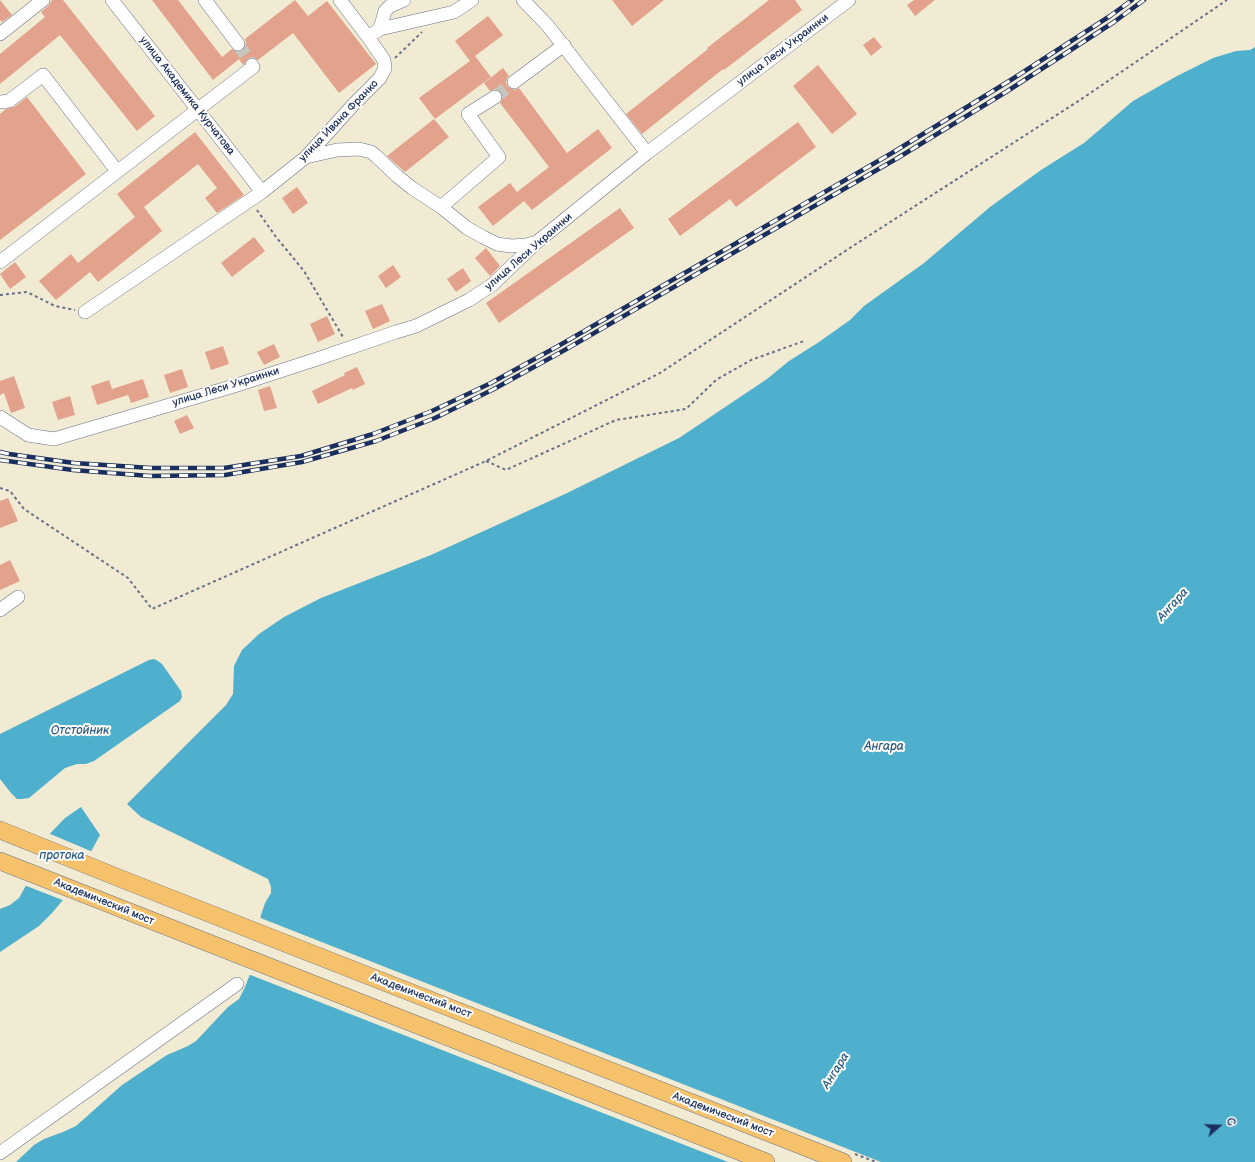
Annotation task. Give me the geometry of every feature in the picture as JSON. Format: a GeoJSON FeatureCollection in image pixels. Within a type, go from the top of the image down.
{"type":"FeatureCollection","features":[{"type":"Feature","properties":{"kind":"main road","name":"Академический мост"},"geometry":{"type":"LineString","coordinates":[[0,830],[843,1162]]}},
{"type":"Feature","properties":{"kind":"main road","name":"Академический мост"},"geometry":{"type":"LineString","coordinates":[[0,861],[766,1162]]}},
{"type":"Feature","properties":{"kind":"street"},"geometry":{"type":"LineString","coordinates":[[0,34],[43,0]]}},
{"type":"Feature","properties":{"kind":"street","name":"улица Академика Курчатова"},"geometry":{"type":"LineString","coordinates":[[112,0],[262,192]]}},
{"type":"Feature","properties":{"kind":"street"},"geometry":{"type":"LineString","coordinates":[[205,0],[238,44]]}},
{"type":"Feature","properties":{"kind":"street","name":"улица Ивана Франко"},"geometry":{"type":"LineString","coordinates":[[85,312],[262,192],[306,157],[353,105],[380,78],[385,68],[384,60],[340,0]]}},
{"type":"Feature","properties":{"kind":"street"},"geometry":{"type":"LineString","coordinates":[[380,29],[385,10],[390,6],[404,0]]}},
{"type":"Feature","properties":{"kind":"street"},"geometry":{"type":"LineString","coordinates":[[368,37],[380,29],[454,12],[472,0]]}},
{"type":"Feature","properties":{"kind":"street"},"geometry":{"type":"LineString","coordinates":[[524,0],[564,45],[647,153]]}},
{"type":"Feature","properties":{"kind":"street","name":"улица Леси Украинки"},"geometry":{"type":"LineString","coordinates":[[0,417],[28,435],[54,439],[234,386],[416,326],[469,300],[498,280],[538,242],[647,153],[849,0]]}},
{"type":"Feature","properties":{"kind":"street"},"geometry":{"type":"LineString","coordinates":[[514,82],[564,45]]}},
{"type":"Feature","properties":{"kind":"street"},"geometry":{"type":"LineString","coordinates":[[0,262],[253,67],[252,65]]}},
{"type":"Feature","properties":{"kind":"street"},"geometry":{"type":"LineString","coordinates":[[0,102],[10,101],[43,75],[117,171]]}},
{"type":"Feature","properties":{"kind":"street"},"geometry":{"type":"LineString","coordinates":[[441,207],[499,157],[468,114],[495,97]]}},
{"type":"Feature","properties":{"kind":"street"},"geometry":{"type":"LineString","coordinates":[[306,157],[337,150],[359,149],[370,152],[412,188],[441,207],[467,228],[497,244],[511,246],[526,245],[538,242]]}},
{"type":"Feature","properties":{"kind":"street"},"geometry":{"type":"LineString","coordinates":[[0,610],[18,597]]}},
{"type":"Feature","properties":{"kind":"street"},"geometry":{"type":"LineString","coordinates":[[0,1153],[237,984]]}},
{"type":"Feature","properties":{"kind":"path"},"geometry":{"type":"LineString","coordinates":[[0,488],[10,491],[24,509],[128,578],[152,609],[486,461],[660,374],[863,239],[1080,100],[1227,0]]}},
{"type":"Feature","properties":{"kind":"path"},"geometry":{"type":"LineString","coordinates":[[385,68],[428,29]]}},
{"type":"Feature","properties":{"kind":"path"},"geometry":{"type":"LineString","coordinates":[[250,200],[276,237],[304,272],[349,348]]}},
{"type":"Feature","properties":{"kind":"path"},"geometry":{"type":"LineString","coordinates":[[0,295],[27,292],[54,306],[85,312]]}},
{"type":"Feature","properties":{"kind":"path"},"geometry":{"type":"LineString","coordinates":[[486,461],[506,470],[616,420],[686,409],[716,380],[751,360],[804,342]]}},
{"type":"Feature","properties":{"kind":"water","name":"Ангара"},"geometry":{"type":"Polygon","coordinates":[[[1255,47],[1255,1162],[16,1162],[34,1145],[44,1139],[76,1126],[122,1085],[167,1055],[196,1041],[228,1007],[239,999],[245,987],[250,974],[261,915],[265,903],[271,893],[271,887],[268,879],[141,817],[127,804],[226,705],[233,694],[234,666],[242,650],[259,634],[284,617],[321,598],[431,555],[565,494],[679,438],[767,379],[789,361],[850,320],[864,306],[924,263],[990,207],[1041,170],[1084,143],[1133,101],[1213,58],[1236,51],[1250,50],[1255,47]]]}},
{"type":"Feature","properties":{"kind":"water","name":"Отстойник"},"geometry":{"type":"Polygon","coordinates":[[[154,659],[162,664],[181,691],[182,697],[180,701],[94,761],[65,768],[29,798],[17,799],[11,793],[0,779],[0,734],[149,660],[154,659]]]}},
{"type":"Feature","properties":{"kind":"water","name":"протока"},"geometry":{"type":"Polygon","coordinates":[[[81,807],[100,835],[68,894],[39,926],[0,952],[0,909],[10,905],[19,898],[29,880],[40,844],[65,818],[81,807]]]}},
{"type":"Feature","properties":{"kind":"pier"},"geometry":{"type":"Polygon","coordinates":[[[48,833],[93,852],[70,895],[65,901],[24,885],[39,844],[48,833]]]}},
{"type":"Feature","properties":{"kind":"pier"},"geometry":{"type":"Polygon","coordinates":[[[258,917],[881,1162],[728,1162],[248,974],[258,917]]]}},
{"type":"Feature","properties":{"kind":"building"},"geometry":{"type":"Polygon","coordinates":[[[0,0],[12,15],[2,22],[0,20],[0,0]]]}},
{"type":"Feature","properties":{"kind":"building"},"geometry":{"type":"Polygon","coordinates":[[[52,0],[63,0],[155,116],[137,131],[60,35],[0,84],[0,54],[45,17],[41,12],[52,0]]]}},
{"type":"Feature","properties":{"kind":"building"},"geometry":{"type":"Polygon","coordinates":[[[152,0],[178,0],[222,57],[232,49],[239,52],[243,50],[246,43],[245,39],[295,0],[308,16],[327,1],[376,64],[339,93],[293,33],[258,60],[253,57],[249,58],[243,65],[239,59],[213,80],[152,0]]]}},
{"type":"Feature","properties":{"kind":"building"},"geometry":{"type":"Polygon","coordinates":[[[612,0],[664,0],[632,26],[612,0]]]}},
{"type":"Feature","properties":{"kind":"building"},"geometry":{"type":"Polygon","coordinates":[[[769,0],[795,0],[802,10],[724,70],[723,69],[642,134],[626,114],[769,0]]]}},
{"type":"Feature","properties":{"kind":"building"},"geometry":{"type":"Polygon","coordinates":[[[914,0],[935,0],[915,16],[907,5],[914,0]]]}},
{"type":"Feature","properties":{"kind":"building"},"geometry":{"type":"Polygon","coordinates":[[[488,16],[503,35],[475,56],[491,77],[435,119],[419,98],[470,61],[455,41],[488,16]]]}},
{"type":"Feature","properties":{"kind":"building"},"geometry":{"type":"Polygon","coordinates":[[[874,37],[882,47],[871,56],[863,45],[874,37]]]}},
{"type":"Feature","properties":{"kind":"building"},"geometry":{"type":"Polygon","coordinates":[[[818,65],[857,114],[832,134],[793,86],[818,65]]]}},
{"type":"Feature","properties":{"kind":"building"},"geometry":{"type":"Polygon","coordinates":[[[503,68],[509,76],[506,83],[508,87],[515,90],[519,88],[567,153],[598,129],[612,148],[532,210],[524,201],[493,226],[478,207],[510,183],[517,192],[549,167],[500,103],[503,97],[502,92],[495,89],[490,91],[484,83],[503,68]]]}},
{"type":"Feature","properties":{"kind":"building"},"geometry":{"type":"Polygon","coordinates":[[[27,97],[86,174],[0,240],[0,114],[6,109],[14,107],[27,97]]]}},
{"type":"Feature","properties":{"kind":"building"},"geometry":{"type":"Polygon","coordinates":[[[434,119],[449,137],[405,172],[387,156],[434,119]]]}},
{"type":"Feature","properties":{"kind":"building"},"geometry":{"type":"Polygon","coordinates":[[[798,122],[816,147],[736,207],[730,199],[680,236],[668,219],[798,122]]]}},
{"type":"Feature","properties":{"kind":"building"},"geometry":{"type":"Polygon","coordinates":[[[195,132],[244,195],[217,213],[205,198],[217,188],[198,164],[144,207],[162,231],[98,282],[90,272],[56,300],[39,281],[71,254],[78,263],[135,217],[117,194],[195,132]]]}},
{"type":"Feature","properties":{"kind":"building"},"geometry":{"type":"Polygon","coordinates":[[[297,187],[308,203],[293,214],[282,198],[297,187]]]}},
{"type":"Feature","properties":{"kind":"building"},"geometry":{"type":"Polygon","coordinates":[[[620,208],[634,228],[499,323],[486,303],[620,208]]]}},
{"type":"Feature","properties":{"kind":"building"},"geometry":{"type":"Polygon","coordinates":[[[254,237],[265,251],[232,277],[221,263],[254,237]]]}},
{"type":"Feature","properties":{"kind":"building"},"geometry":{"type":"Polygon","coordinates":[[[486,248],[500,266],[490,276],[475,258],[486,248]]]}},
{"type":"Feature","properties":{"kind":"building"},"geometry":{"type":"Polygon","coordinates":[[[15,262],[26,277],[10,289],[0,274],[15,262]]]}},
{"type":"Feature","properties":{"kind":"building"},"geometry":{"type":"Polygon","coordinates":[[[393,265],[401,277],[386,288],[378,276],[393,265]]]}},
{"type":"Feature","properties":{"kind":"building"},"geometry":{"type":"Polygon","coordinates":[[[463,268],[471,281],[456,292],[447,279],[463,268]]]}},
{"type":"Feature","properties":{"kind":"building"},"geometry":{"type":"Polygon","coordinates":[[[382,304],[390,321],[373,329],[365,311],[382,304]]]}},
{"type":"Feature","properties":{"kind":"building"},"geometry":{"type":"Polygon","coordinates":[[[327,316],[335,334],[318,342],[310,324],[327,316]]]}},
{"type":"Feature","properties":{"kind":"building"},"geometry":{"type":"Polygon","coordinates":[[[274,344],[280,357],[264,365],[257,352],[274,344]]]}},
{"type":"Feature","properties":{"kind":"building"},"geometry":{"type":"Polygon","coordinates":[[[223,346],[229,364],[211,370],[205,352],[223,346]]]}},
{"type":"Feature","properties":{"kind":"building"},"geometry":{"type":"Polygon","coordinates":[[[357,367],[365,384],[353,390],[352,388],[318,404],[312,391],[345,375],[344,373],[357,367]]]}},
{"type":"Feature","properties":{"kind":"building"},"geometry":{"type":"Polygon","coordinates":[[[182,369],[188,387],[170,393],[164,375],[182,369]]]}},
{"type":"Feature","properties":{"kind":"building"},"geometry":{"type":"Polygon","coordinates":[[[14,376],[25,408],[11,413],[4,393],[0,395],[0,381],[14,376]]]}},
{"type":"Feature","properties":{"kind":"building"},"geometry":{"type":"Polygon","coordinates":[[[143,379],[149,397],[131,403],[128,395],[97,405],[91,386],[109,380],[112,389],[143,379]]]}},
{"type":"Feature","properties":{"kind":"building"},"geometry":{"type":"Polygon","coordinates":[[[270,386],[277,408],[264,411],[258,390],[270,386]]]}},
{"type":"Feature","properties":{"kind":"building"},"geometry":{"type":"Polygon","coordinates":[[[70,396],[75,415],[58,420],[52,402],[70,396]]]}},
{"type":"Feature","properties":{"kind":"building"},"geometry":{"type":"Polygon","coordinates":[[[187,415],[194,428],[180,434],[174,421],[187,415]]]}},
{"type":"Feature","properties":{"kind":"building"},"geometry":{"type":"Polygon","coordinates":[[[8,498],[18,521],[0,528],[0,501],[8,498]]]}},
{"type":"Feature","properties":{"kind":"building"},"geometry":{"type":"Polygon","coordinates":[[[10,560],[20,581],[0,590],[0,565],[10,560]]]}},
{"type":"Feature","properties":{"kind":"tunnel"},"geometry":{"type":"LineString","coordinates":[[238,44],[252,65]]}},
{"type":"Feature","properties":{"kind":"tunnel"},"geometry":{"type":"LineString","coordinates":[[495,97],[514,82]]}},
{"type":"Feature","properties":{"kind":"railway"},"geometry":{"type":"LineString","coordinates":[[0,452],[74,463],[151,468],[224,468],[301,456],[373,434],[432,411],[491,383],[560,345],[892,153],[1014,78],[1110,16],[1132,0]]}},
{"type":"Feature","properties":{"kind":"railway"},"geometry":{"type":"LineString","coordinates":[[0,460],[73,470],[150,476],[225,475],[302,462],[376,441],[435,418],[494,389],[563,351],[896,159],[1006,92],[1114,22],[1144,0]]}}]}
